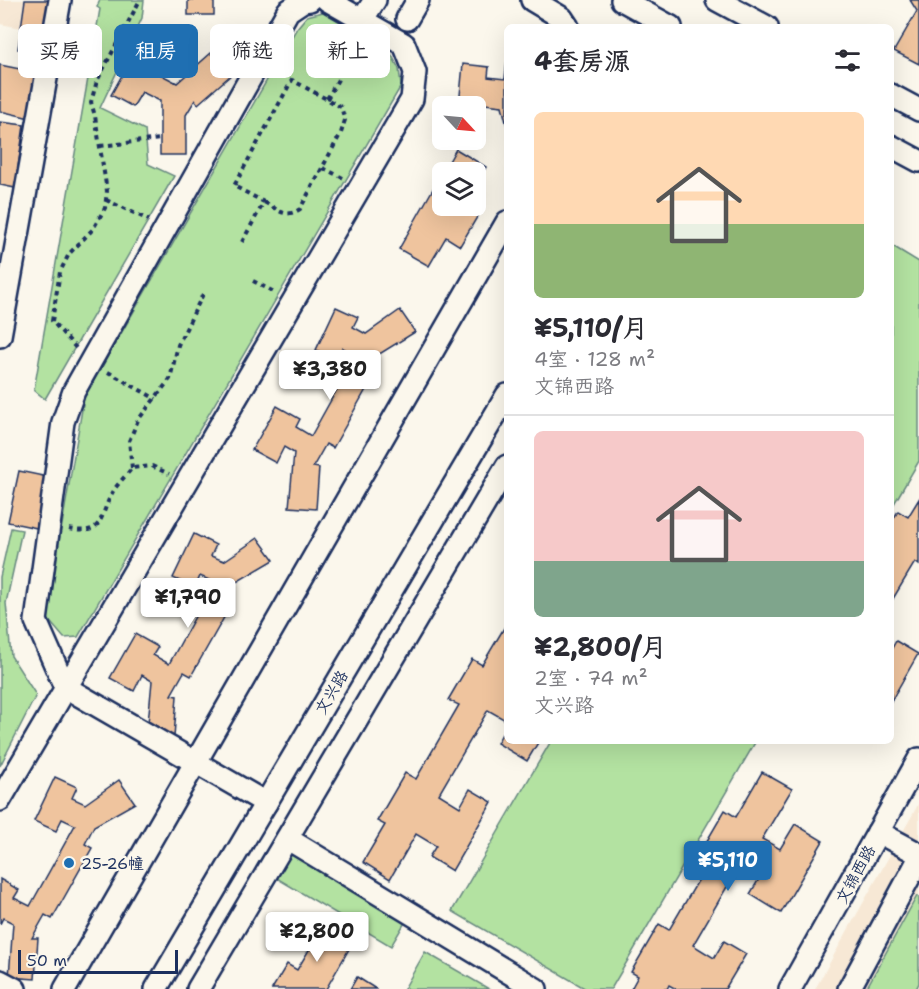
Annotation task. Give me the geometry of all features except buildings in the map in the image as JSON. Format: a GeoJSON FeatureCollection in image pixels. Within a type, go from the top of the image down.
{"type":"FeatureCollection","features":[{"type":"Feature","properties":{"kind":"street"},"geometry":{"type":"LineString","coordinates":[[0,336],[60,0]]}},
{"type":"Feature","properties":{"kind":"street"},"geometry":{"type":"LineString","coordinates":[[266,803],[65,687],[36,621],[63,422],[74,391],[288,11],[303,1],[310,0]]}},
{"type":"Feature","properties":{"kind":"street"},"geometry":{"type":"LineString","coordinates":[[0,800],[412,99],[415,72],[404,44],[327,0]]}},
{"type":"Feature","properties":{"kind":"street"},"geometry":{"type":"LineString","coordinates":[[366,22],[375,0]]}},
{"type":"Feature","properties":{"kind":"street"},"geometry":{"type":"LineString","coordinates":[[407,19],[418,0]]}},
{"type":"Feature","properties":{"kind":"street"},"geometry":{"type":"LineString","coordinates":[[532,0],[561,18],[566,24]]}},
{"type":"Feature","properties":{"kind":"street"},"geometry":{"type":"LineString","coordinates":[[622,0],[666,24]]}},
{"type":"Feature","properties":{"kind":"street"},"geometry":{"type":"LineString","coordinates":[[728,9],[761,24]]}},
{"type":"Feature","properties":{"kind":"street"},"geometry":{"type":"LineString","coordinates":[[894,96],[919,110]]}},
{"type":"Feature","properties":{"kind":"street"},"geometry":{"type":"LineString","coordinates":[[894,148],[919,161]]}},
{"type":"Feature","properties":{"kind":"street"},"geometry":{"type":"LineString","coordinates":[[65,989],[504,227]]}},
{"type":"Feature","properties":{"kind":"street","name":"文兴路"},"geometry":{"type":"LineString","coordinates":[[156,989],[504,400]]}},
{"type":"Feature","properties":{"kind":"street"},"geometry":{"type":"LineString","coordinates":[[198,989],[504,471]]}},
{"type":"Feature","properties":{"kind":"street","name":"文锦西路"},"geometry":{"type":"LineString","coordinates":[[790,989],[919,759]]}},
{"type":"Feature","properties":{"kind":"street"},"geometry":{"type":"LineString","coordinates":[[878,832],[919,854]]}},
{"type":"Feature","properties":{"kind":"street"},"geometry":{"type":"LineString","coordinates":[[288,839],[536,989]]}},
{"type":"Feature","properties":{"kind":"street"},"geometry":{"type":"LineString","coordinates":[[849,989],[919,859]]}},
{"type":"Feature","properties":{"kind":"street"},"geometry":{"type":"LineString","coordinates":[[0,981],[15,989]]}},
{"type":"Feature","properties":{"kind":"path"},"geometry":{"type":"LineString","coordinates":[[140,0],[97,81],[91,102],[107,191],[105,208],[93,229],[69,254],[60,272],[52,321],[61,334],[90,362],[156,399]]}},
{"type":"Feature","properties":{"kind":"path"},"geometry":{"type":"LineString","coordinates":[[327,99],[366,22]]}},
{"type":"Feature","properties":{"kind":"path"},"geometry":{"type":"LineString","coordinates":[[292,80],[341,107],[345,120],[341,134],[300,209],[292,215],[286,214],[264,202],[234,186],[292,80]]}},
{"type":"Feature","properties":{"kind":"path"},"geometry":{"type":"LineString","coordinates":[[100,146],[160,139]]}},
{"type":"Feature","properties":{"kind":"path"},"geometry":{"type":"LineString","coordinates":[[106,200],[166,228]]}},
{"type":"Feature","properties":{"kind":"path"},"geometry":{"type":"LineString","coordinates":[[242,242],[264,202]]}},
{"type":"Feature","properties":{"kind":"path"},"geometry":{"type":"LineString","coordinates":[[49,525],[84,532],[94,528],[101,519],[112,493],[132,468],[129,441],[138,420],[170,379],[178,345],[204,292]]}},
{"type":"Feature","properties":{"kind":"path"},"geometry":{"type":"LineString","coordinates":[[132,468],[152,466],[186,483]]}},
{"type":"Feature","properties":{"kind":"shaded area"},"geometry":{"type":"Polygon","coordinates":[[[0,0],[60,0],[56,24],[18,24],[18,27],[0,24],[0,0]]]}},
{"type":"Feature","properties":{"kind":"shaded area"},"geometry":{"type":"Polygon","coordinates":[[[919,803],[919,989],[815,989],[919,803]]]}},
{"type":"Feature","properties":{"kind":"green space"},"geometry":{"type":"Polygon","coordinates":[[[100,0],[144,0],[139,24],[114,24],[114,78],[100,108],[145,130],[148,164],[174,176],[45,399],[34,390],[88,78],[102,78],[102,24],[97,24],[100,9],[97,7],[100,0]]]}},
{"type":"Feature","properties":{"kind":"green space"},"geometry":{"type":"Polygon","coordinates":[[[323,12],[344,24],[306,24],[306,78],[390,78],[390,52],[399,69],[401,86],[78,637],[64,638],[46,617],[84,398],[268,78],[294,78],[294,33],[307,16],[323,12]]]}},
{"type":"Feature","properties":{"kind":"green space"},"geometry":{"type":"Polygon","coordinates":[[[894,247],[919,262],[919,461],[894,504],[894,247]]]}},
{"type":"Feature","properties":{"kind":"green space"},"geometry":{"type":"Polygon","coordinates":[[[11,528],[22,530],[6,603],[11,656],[36,695],[0,766],[0,577],[11,528]]]}},
{"type":"Feature","properties":{"kind":"green space"},"geometry":{"type":"Polygon","coordinates":[[[549,744],[754,744],[611,989],[586,989],[452,911],[549,744]]]}},
{"type":"Feature","properties":{"kind":"green space"},"geometry":{"type":"Polygon","coordinates":[[[293,830],[416,904],[391,946],[268,873],[293,830]]]}},
{"type":"Feature","properties":{"kind":"green space"},"geometry":{"type":"Polygon","coordinates":[[[917,896],[919,897],[919,983],[916,989],[866,989],[917,896]]]}},
{"type":"Feature","properties":{"kind":"green space"},"geometry":{"type":"Polygon","coordinates":[[[425,952],[489,989],[404,989],[425,952]]]}},
{"type":"Feature","properties":{"kind":"place","name":"25-26幢"},"geometry":{"type":"Point","coordinates":[69,863]}}]}
